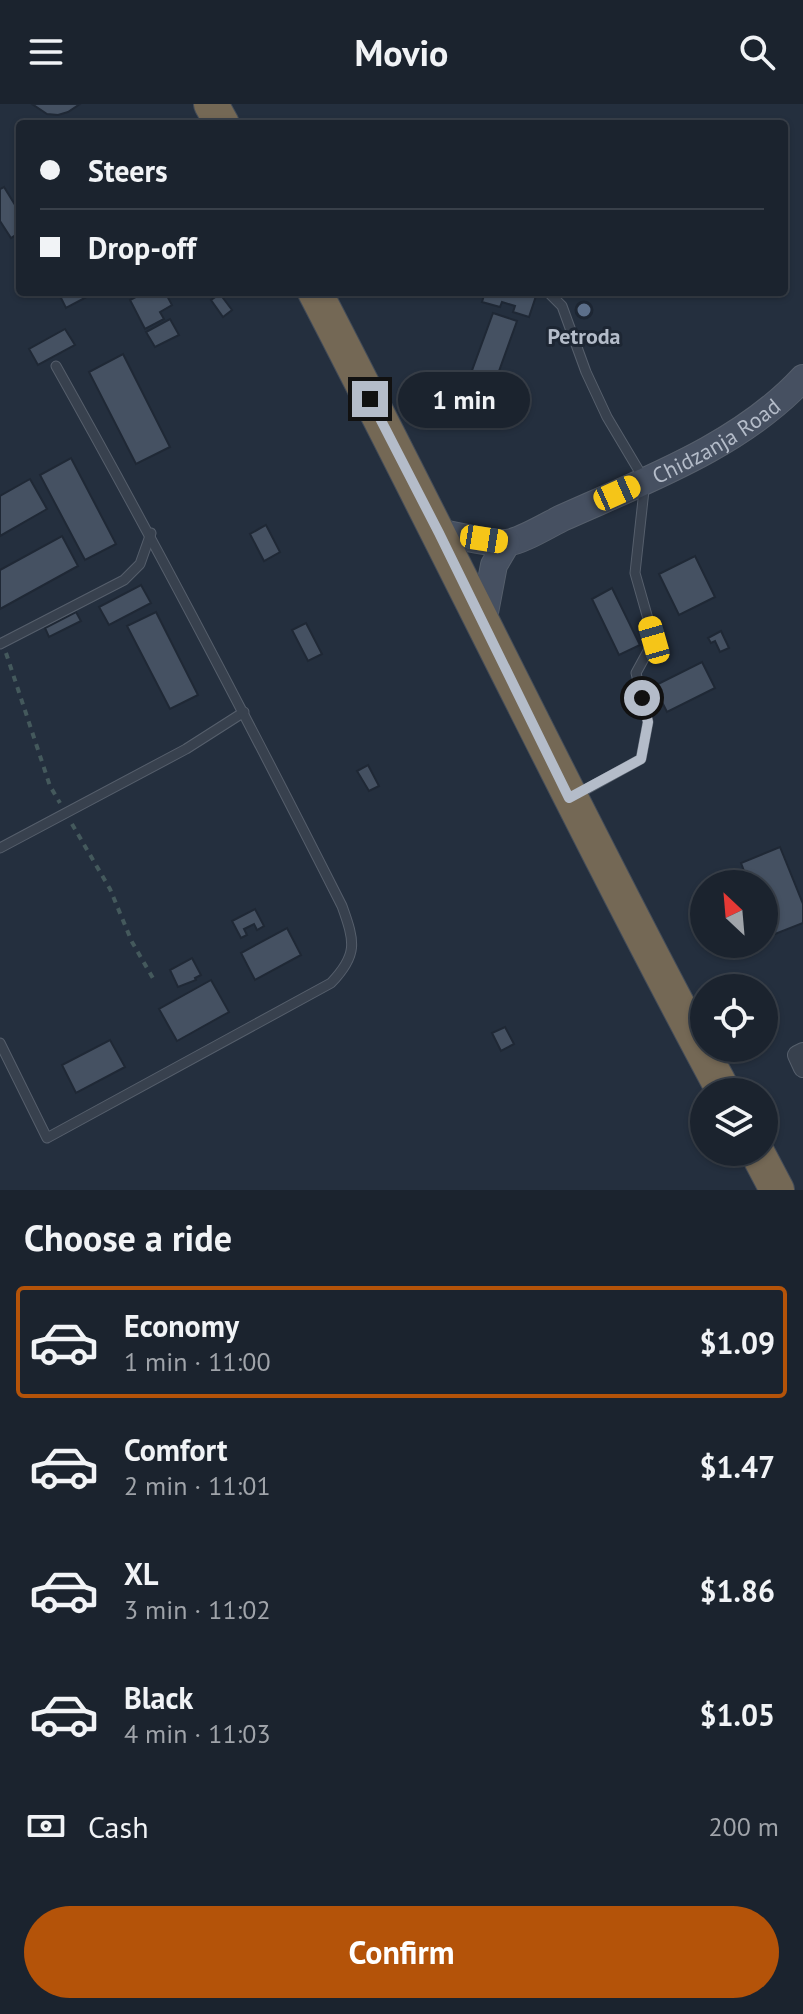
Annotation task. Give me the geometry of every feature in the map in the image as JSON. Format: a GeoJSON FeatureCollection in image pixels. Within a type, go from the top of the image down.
{"type":"FeatureCollection","features":[{"type":"Feature","properties":{"kind":"highway"},"geometry":{"type":"LineString","coordinates":[[317,296],[439,533],[569,798],[717,1078]]}},
{"type":"Feature","properties":{"kind":"highway"},"geometry":{"type":"LineString","coordinates":[[764,1166],[777,1190]]}},
{"type":"Feature","properties":{"kind":"street","name":"Chidzanja Road"},"geometry":{"type":"LineString","coordinates":[[507,543],[645,481],[715,445],[755,419],[803,378]]}},
{"type":"Feature","properties":{"kind":"street"},"geometry":{"type":"LineString","coordinates":[[439,533],[507,543],[494,565],[483,623]]}},
{"type":"Feature","properties":{"kind":"street"},"geometry":{"type":"LineString","coordinates":[[803,1052],[797,1055],[803,1068]]}},
{"type":"Feature","properties":{"kind":"lane"},"geometry":{"type":"LineString","coordinates":[[552,296],[562,306],[586,372],[607,417],[645,481],[635,573],[654,640],[636,673],[648,722],[641,759],[569,798]]}},
{"type":"Feature","properties":{"kind":"lane"},"geometry":{"type":"LineString","coordinates":[[0,1043],[47,1138],[331,983],[347,967],[354,949],[342,906],[244,712],[151,533],[56,366]]}},
{"type":"Feature","properties":{"kind":"lane"},"geometry":{"type":"LineString","coordinates":[[2,643],[124,580],[140,564],[151,533]]}},
{"type":"Feature","properties":{"kind":"lane"},"geometry":{"type":"LineString","coordinates":[[0,848],[186,749],[244,712]]}},
{"type":"Feature","properties":{"kind":"path"},"geometry":{"type":"LineString","coordinates":[[2,643],[50,786],[110,889],[132,942],[154,980]]}},
{"type":"Feature","properties":{"kind":"building"},"geometry":{"type":"Polygon","coordinates":[[[32,104],[80,104],[58,115],[47,114],[32,104]]]}},
{"type":"Feature","properties":{"kind":"building"},"geometry":{"type":"Polygon","coordinates":[[[4,187],[16,206],[16,235],[11,238],[0,221],[0,189],[4,187]]]}},
{"type":"Feature","properties":{"kind":"building"},"geometry":{"type":"Polygon","coordinates":[[[60,296],[88,296],[66,308],[60,296]]]}},
{"type":"Feature","properties":{"kind":"building"},"geometry":{"type":"Polygon","coordinates":[[[138,296],[167,296],[172,305],[160,312],[164,319],[145,329],[130,300],[138,296]]]}},
{"type":"Feature","properties":{"kind":"building"},"geometry":{"type":"Polygon","coordinates":[[[222,296],[232,310],[223,317],[211,300],[222,296]]]}},
{"type":"Feature","properties":{"kind":"building"},"geometry":{"type":"Polygon","coordinates":[[[484,296],[536,296],[529,317],[513,312],[515,306],[502,302],[500,307],[482,302],[484,296]]]}},
{"type":"Feature","properties":{"kind":"building"},"geometry":{"type":"Polygon","coordinates":[[[493,313],[517,321],[494,385],[470,376],[493,313]]]}},
{"type":"Feature","properties":{"kind":"building"},"geometry":{"type":"Polygon","coordinates":[[[170,319],[179,335],[155,347],[146,332],[170,319]]]}},
{"type":"Feature","properties":{"kind":"building"},"geometry":{"type":"Polygon","coordinates":[[[65,329],[75,345],[38,365],[29,349],[65,329]]]}},
{"type":"Feature","properties":{"kind":"building"},"geometry":{"type":"Polygon","coordinates":[[[123,354],[170,447],[136,464],[89,372],[123,354]]]}},
{"type":"Feature","properties":{"kind":"building"},"geometry":{"type":"Polygon","coordinates":[[[71,458],[116,544],[85,560],[40,475],[71,458]]]}},
{"type":"Feature","properties":{"kind":"building"},"geometry":{"type":"Polygon","coordinates":[[[30,479],[47,509],[0,536],[0,496],[30,479]]]}},
{"type":"Feature","properties":{"kind":"building"},"geometry":{"type":"Polygon","coordinates":[[[266,525],[280,552],[264,561],[250,534],[266,525]]]}},
{"type":"Feature","properties":{"kind":"building"},"geometry":{"type":"Polygon","coordinates":[[[62,536],[78,566],[0,609],[0,570],[62,536]]]}},
{"type":"Feature","properties":{"kind":"building"},"geometry":{"type":"Polygon","coordinates":[[[695,556],[715,597],[679,615],[659,574],[695,556]]]}},
{"type":"Feature","properties":{"kind":"building"},"geometry":{"type":"Polygon","coordinates":[[[141,585],[151,603],[109,625],[99,607],[141,585]]]}},
{"type":"Feature","properties":{"kind":"building"},"geometry":{"type":"Polygon","coordinates":[[[612,588],[640,645],[619,655],[592,599],[612,588]]]}},
{"type":"Feature","properties":{"kind":"building"},"geometry":{"type":"Polygon","coordinates":[[[76,612],[81,621],[49,637],[45,628],[76,612]]]}},
{"type":"Feature","properties":{"kind":"building"},"geometry":{"type":"Polygon","coordinates":[[[156,612],[198,695],[170,709],[127,626],[156,612]]]}},
{"type":"Feature","properties":{"kind":"building"},"geometry":{"type":"Polygon","coordinates":[[[306,623],[322,654],[308,661],[292,630],[306,623]]]}},
{"type":"Feature","properties":{"kind":"building"},"geometry":{"type":"Polygon","coordinates":[[[721,631],[729,648],[720,652],[715,641],[711,643],[708,638],[721,631]]]}},
{"type":"Feature","properties":{"kind":"building"},"geometry":{"type":"Polygon","coordinates":[[[702,662],[715,688],[667,712],[654,686],[702,662]]]}},
{"type":"Feature","properties":{"kind":"building"},"geometry":{"type":"Polygon","coordinates":[[[368,765],[379,786],[369,791],[357,771],[368,765]]]}},
{"type":"Feature","properties":{"kind":"building"},"geometry":{"type":"Polygon","coordinates":[[[780,847],[803,904],[803,923],[778,933],[778,870],[744,870],[741,863],[780,847]]]}},
{"type":"Feature","properties":{"kind":"building"},"geometry":{"type":"Polygon","coordinates":[[[255,909],[264,926],[257,930],[254,924],[244,929],[247,935],[241,938],[232,921],[255,909]]]}},
{"type":"Feature","properties":{"kind":"building"},"geometry":{"type":"Polygon","coordinates":[[[287,928],[301,955],[255,980],[241,953],[287,928]]]}},
{"type":"Feature","properties":{"kind":"building"},"geometry":{"type":"Polygon","coordinates":[[[192,958],[201,975],[178,987],[170,970],[192,958]]]}},
{"type":"Feature","properties":{"kind":"building"},"geometry":{"type":"Polygon","coordinates":[[[211,980],[229,1012],[177,1041],[159,1009],[211,980]]]}},
{"type":"Feature","properties":{"kind":"building"},"geometry":{"type":"Polygon","coordinates":[[[505,1027],[514,1044],[501,1051],[492,1033],[505,1027]]]}},
{"type":"Feature","properties":{"kind":"building"},"geometry":{"type":"Polygon","coordinates":[[[110,1040],[125,1067],[76,1093],[62,1065],[110,1040]]]}},
{"type":"Feature","properties":{"kind":"place","name":"Petroda"},"geometry":{"type":"Point","coordinates":[584,310]}},
{"type":"Feature","properties":{"kind":"route"},"geometry":{"type":"LineString","coordinates":[[370,399],[569,798],[641,759],[648,722],[642,698]]}}]}
